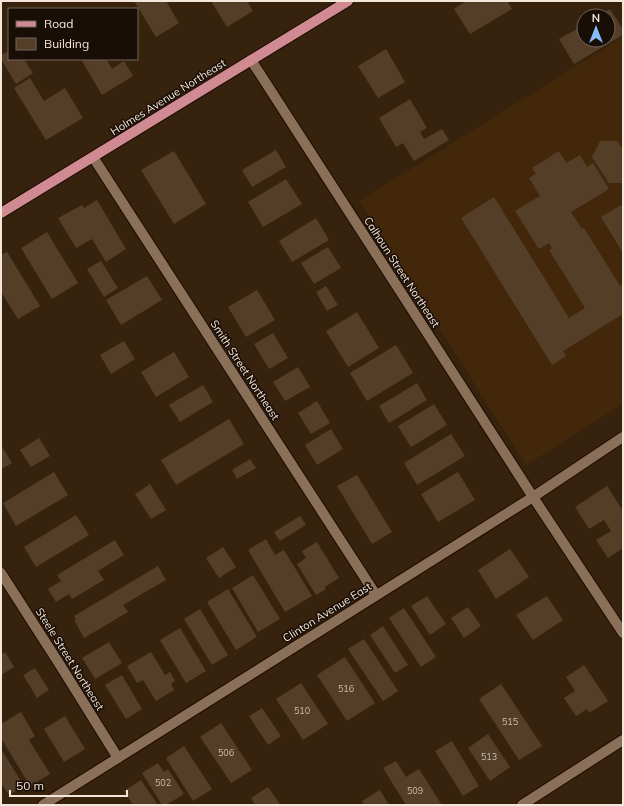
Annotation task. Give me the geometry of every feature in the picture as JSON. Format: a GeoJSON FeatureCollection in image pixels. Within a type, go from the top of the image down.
{"type":"FeatureCollection","features":[{"type":"Feature","properties":{"kind":"main road","name":"Holmes Avenue Northeast"},"geometry":{"type":"LineString","coordinates":[[1,213],[348,1]]}},
{"type":"Feature","properties":{"kind":"street","name":"Calhoun Street Northeast"},"geometry":{"type":"LineString","coordinates":[[251,60],[532,497],[623,633]]}},
{"type":"Feature","properties":{"kind":"street","name":"Smith Street Northeast"},"geometry":{"type":"LineString","coordinates":[[93,157],[376,595]]}},
{"type":"Feature","properties":{"kind":"street","name":"Clinton Avenue East"},"geometry":{"type":"LineString","coordinates":[[43,805],[532,497],[623,437]]}},
{"type":"Feature","properties":{"kind":"street","name":"Steele Street Northeast"},"geometry":{"type":"LineString","coordinates":[[1,573],[118,758]]}},
{"type":"Feature","properties":{"kind":"street"},"geometry":{"type":"LineString","coordinates":[[522,805],[623,740]]}},
{"type":"Feature","properties":{"kind":"shaded area"},"geometry":{"type":"Polygon","coordinates":[[[623,37],[623,404],[526,465],[359,201],[605,48],[616,48],[616,41],[623,37]]]}},
{"type":"Feature","properties":{"kind":"building"},"geometry":{"type":"Polygon","coordinates":[[[134,1],[166,1],[179,23],[156,37],[134,1]]]}},
{"type":"Feature","properties":{"kind":"building"},"geometry":{"type":"Polygon","coordinates":[[[211,1],[247,1],[253,11],[227,27],[211,1]]]}},
{"type":"Feature","properties":{"kind":"building"},"geometry":{"type":"Polygon","coordinates":[[[466,1],[507,1],[512,9],[470,34],[454,9],[466,1]]]}},
{"type":"Feature","properties":{"kind":"building"},"geometry":{"type":"Polygon","coordinates":[[[616,18],[623,29],[623,35],[616,39],[616,18]]]}},
{"type":"Feature","properties":{"kind":"building"},"geometry":{"type":"Polygon","coordinates":[[[576,29],[576,48],[601,48],[574,64],[559,39],[576,29]]]}},
{"type":"Feature","properties":{"kind":"building"},"geometry":{"type":"Polygon","coordinates":[[[386,49],[405,82],[378,98],[358,66],[386,49]]]}},
{"type":"Feature","properties":{"kind":"building"},"geometry":{"type":"Polygon","coordinates":[[[8,52],[8,60],[25,60],[33,73],[16,84],[1,59],[1,55],[8,52]]]}},
{"type":"Feature","properties":{"kind":"building"},"geometry":{"type":"Polygon","coordinates":[[[107,60],[112,69],[124,61],[133,76],[102,95],[82,61],[107,60]]]}},
{"type":"Feature","properties":{"kind":"building"},"geometry":{"type":"Polygon","coordinates":[[[30,78],[44,101],[65,88],[83,118],[46,140],[14,88],[30,78]]]}},
{"type":"Feature","properties":{"kind":"building"},"geometry":{"type":"Polygon","coordinates":[[[410,99],[427,128],[420,132],[424,139],[442,129],[449,140],[414,161],[403,143],[396,147],[379,118],[410,99]]]}},
{"type":"Feature","properties":{"kind":"building"},"geometry":{"type":"Polygon","coordinates":[[[600,141],[617,141],[623,150],[623,183],[609,183],[592,157],[600,141]]]}},
{"type":"Feature","properties":{"kind":"building"},"geometry":{"type":"Polygon","coordinates":[[[276,150],[286,167],[252,187],[242,170],[276,150]]]}},
{"type":"Feature","properties":{"kind":"building"},"geometry":{"type":"Polygon","coordinates":[[[174,151],[206,204],[174,224],[141,170],[174,151]]]}},
{"type":"Feature","properties":{"kind":"building"},"geometry":{"type":"Polygon","coordinates":[[[559,151],[566,163],[580,155],[587,167],[593,163],[609,189],[571,212],[582,229],[584,228],[620,286],[623,285],[623,314],[563,351],[566,356],[552,365],[461,218],[494,197],[569,318],[585,308],[549,250],[552,248],[549,243],[539,249],[515,211],[540,196],[529,178],[536,174],[532,168],[559,151]]]}},
{"type":"Feature","properties":{"kind":"building"},"geometry":{"type":"Polygon","coordinates":[[[286,179],[302,204],[263,227],[248,202],[286,179]]]}},
{"type":"Feature","properties":{"kind":"building"},"geometry":{"type":"Polygon","coordinates":[[[97,200],[126,249],[106,262],[92,239],[76,248],[58,218],[82,205],[84,208],[97,200]]]}},
{"type":"Feature","properties":{"kind":"building"},"geometry":{"type":"Polygon","coordinates":[[[623,204],[623,253],[601,217],[623,204]]]}},
{"type":"Feature","properties":{"kind":"building"},"geometry":{"type":"Polygon","coordinates":[[[316,218],[329,240],[292,262],[279,241],[316,218]]]}},
{"type":"Feature","properties":{"kind":"building"},"geometry":{"type":"Polygon","coordinates":[[[47,232],[78,283],[52,299],[21,248],[47,232]]]}},
{"type":"Feature","properties":{"kind":"building"},"geometry":{"type":"Polygon","coordinates":[[[328,247],[341,268],[314,284],[301,263],[328,247]]]}},
{"type":"Feature","properties":{"kind":"building"},"geometry":{"type":"Polygon","coordinates":[[[7,252],[40,306],[18,319],[1,292],[1,255],[7,252]]]}},
{"type":"Feature","properties":{"kind":"building"},"geometry":{"type":"Polygon","coordinates":[[[101,261],[118,288],[104,297],[87,269],[101,261]]]}},
{"type":"Feature","properties":{"kind":"building"},"geometry":{"type":"Polygon","coordinates":[[[147,276],[162,300],[121,325],[106,300],[147,276]]]}},
{"type":"Feature","properties":{"kind":"building"},"geometry":{"type":"Polygon","coordinates":[[[326,286],[338,305],[327,311],[316,292],[326,286]]]}},
{"type":"Feature","properties":{"kind":"building"},"geometry":{"type":"Polygon","coordinates":[[[257,290],[275,320],[246,337],[228,307],[257,290]]]}},
{"type":"Feature","properties":{"kind":"building"},"geometry":{"type":"Polygon","coordinates":[[[357,312],[379,348],[348,367],[326,331],[357,312]]]}},
{"type":"Feature","properties":{"kind":"building"},"geometry":{"type":"Polygon","coordinates":[[[273,333],[288,358],[269,369],[254,344],[273,333]]]}},
{"type":"Feature","properties":{"kind":"building"},"geometry":{"type":"Polygon","coordinates":[[[124,341],[135,359],[111,374],[100,355],[124,341]]]}},
{"type":"Feature","properties":{"kind":"building"},"geometry":{"type":"Polygon","coordinates":[[[396,345],[413,373],[367,401],[350,373],[396,345]]]}},
{"type":"Feature","properties":{"kind":"building"},"geometry":{"type":"Polygon","coordinates":[[[174,352],[189,377],[156,397],[141,372],[174,352]]]}},
{"type":"Feature","properties":{"kind":"building"},"geometry":{"type":"Polygon","coordinates":[[[298,367],[310,387],[285,401],[273,382],[298,367]]]}},
{"type":"Feature","properties":{"kind":"building"},"geometry":{"type":"Polygon","coordinates":[[[417,383],[427,400],[389,423],[379,406],[417,383]]]}},
{"type":"Feature","properties":{"kind":"building"},"geometry":{"type":"Polygon","coordinates":[[[203,385],[213,402],[180,422],[169,405],[203,385]]]}},
{"type":"Feature","properties":{"kind":"building"},"geometry":{"type":"Polygon","coordinates":[[[317,401],[330,423],[311,434],[298,413],[317,401]]]}},
{"type":"Feature","properties":{"kind":"building"},"geometry":{"type":"Polygon","coordinates":[[[434,404],[447,425],[411,447],[398,426],[434,404]]]}},
{"type":"Feature","properties":{"kind":"building"},"geometry":{"type":"Polygon","coordinates":[[[229,419],[244,444],[176,485],[161,460],[229,419]]]}},
{"type":"Feature","properties":{"kind":"building"},"geometry":{"type":"Polygon","coordinates":[[[331,429],[343,449],[317,465],[305,445],[331,429]]]}},
{"type":"Feature","properties":{"kind":"building"},"geometry":{"type":"Polygon","coordinates":[[[451,434],[465,456],[417,485],[404,463],[451,434]]]}},
{"type":"Feature","properties":{"kind":"building"},"geometry":{"type":"Polygon","coordinates":[[[39,438],[50,456],[31,467],[20,450],[39,438]]]}},
{"type":"Feature","properties":{"kind":"building"},"geometry":{"type":"Polygon","coordinates":[[[1,445],[12,463],[1,469],[1,445]]]}},
{"type":"Feature","properties":{"kind":"building"},"geometry":{"type":"Polygon","coordinates":[[[250,459],[256,468],[237,479],[232,470],[250,459]]]}},
{"type":"Feature","properties":{"kind":"building"},"geometry":{"type":"Polygon","coordinates":[[[54,472],[68,495],[16,526],[3,503],[54,472]]]}},
{"type":"Feature","properties":{"kind":"building"},"geometry":{"type":"Polygon","coordinates":[[[458,472],[475,500],[438,522],[421,494],[458,472]]]}},
{"type":"Feature","properties":{"kind":"building"},"geometry":{"type":"Polygon","coordinates":[[[357,475],[392,532],[372,544],[337,486],[357,475]]]}},
{"type":"Feature","properties":{"kind":"building"},"geometry":{"type":"Polygon","coordinates":[[[150,484],[166,510],[151,519],[135,494],[150,484]]]}},
{"type":"Feature","properties":{"kind":"building"},"geometry":{"type":"Polygon","coordinates":[[[607,486],[623,511],[623,548],[608,558],[596,540],[611,531],[604,520],[589,529],[575,507],[607,486]]]}},
{"type":"Feature","properties":{"kind":"building"},"geometry":{"type":"Polygon","coordinates":[[[76,515],[89,535],[36,567],[24,547],[76,515]]]}},
{"type":"Feature","properties":{"kind":"building"},"geometry":{"type":"Polygon","coordinates":[[[300,516],[306,525],[280,541],[274,532],[300,516]]]}},
{"type":"Feature","properties":{"kind":"building"},"geometry":{"type":"Polygon","coordinates":[[[266,539],[275,555],[284,550],[312,596],[285,612],[248,550],[266,539]]]}},
{"type":"Feature","properties":{"kind":"building"},"geometry":{"type":"Polygon","coordinates":[[[115,540],[124,555],[98,571],[104,580],[72,599],[69,594],[56,602],[48,589],[61,581],[57,575],[115,540]]]}},
{"type":"Feature","properties":{"kind":"building"},"geometry":{"type":"Polygon","coordinates":[[[317,542],[339,578],[316,595],[297,564],[306,558],[302,551],[317,542]]]}},
{"type":"Feature","properties":{"kind":"building"},"geometry":{"type":"Polygon","coordinates":[[[223,547],[236,567],[219,578],[206,558],[223,547]]]}},
{"type":"Feature","properties":{"kind":"building"},"geometry":{"type":"Polygon","coordinates":[[[510,549],[529,577],[496,599],[478,570],[510,549]]]}},
{"type":"Feature","properties":{"kind":"building"},"geometry":{"type":"Polygon","coordinates":[[[158,566],[166,580],[123,605],[128,612],[84,638],[74,620],[76,619],[74,616],[158,566]]]}},
{"type":"Feature","properties":{"kind":"building"},"geometry":{"type":"Polygon","coordinates":[[[253,575],[280,619],[258,632],[232,588],[253,575]]]}},
{"type":"Feature","properties":{"kind":"building"},"geometry":{"type":"Polygon","coordinates":[[[228,589],[257,637],[236,650],[207,602],[228,589]]]}},
{"type":"Feature","properties":{"kind":"building"},"geometry":{"type":"Polygon","coordinates":[[[427,596],[446,624],[430,635],[411,606],[427,596]]]}},
{"type":"Feature","properties":{"kind":"building"},"geometry":{"type":"Polygon","coordinates":[[[547,596],[563,620],[533,640],[516,615],[547,596]]]}},
{"type":"Feature","properties":{"kind":"building"},"geometry":{"type":"Polygon","coordinates":[[[468,607],[481,626],[464,638],[451,618],[468,607]]]}},
{"type":"Feature","properties":{"kind":"building"},"geometry":{"type":"Polygon","coordinates":[[[404,608],[436,657],[421,667],[389,618],[404,608]]]}},
{"type":"Feature","properties":{"kind":"building"},"geometry":{"type":"Polygon","coordinates":[[[200,609],[228,655],[212,665],[184,619],[200,609]]]}},
{"type":"Feature","properties":{"kind":"building"},"geometry":{"type":"Polygon","coordinates":[[[383,626],[408,665],[395,673],[370,635],[383,626]]]}},
{"type":"Feature","properties":{"kind":"building"},"geometry":{"type":"Polygon","coordinates":[[[180,628],[206,671],[186,683],[160,640],[180,628]]]}},
{"type":"Feature","properties":{"kind":"building"},"geometry":{"type":"Polygon","coordinates":[[[364,639],[398,691],[383,701],[348,649],[364,639]]]}},
{"type":"Feature","properties":{"kind":"building"},"geometry":{"type":"Polygon","coordinates":[[[109,642],[122,663],[95,679],[82,658],[109,642]]]}},
{"type":"Feature","properties":{"kind":"building"},"geometry":{"type":"Polygon","coordinates":[[[5,652],[14,667],[1,675],[1,655],[5,652]]]}},
{"type":"Feature","properties":{"kind":"building"},"geometry":{"type":"Polygon","coordinates":[[[151,652],[165,675],[170,672],[175,681],[171,684],[174,690],[156,701],[143,680],[137,683],[127,666],[151,652]]]}},
{"type":"Feature","properties":{"kind":"building"},"geometry":{"type":"Polygon","coordinates":[[[345,657],[375,703],[347,721],[317,675],[345,657]]]}},
{"type":"Feature","properties":{"kind":"building"},"geometry":{"type":"Polygon","coordinates":[[[584,665],[608,701],[589,713],[587,709],[576,716],[564,698],[575,691],[566,677],[584,665]]]}},
{"type":"Feature","properties":{"kind":"building"},"geometry":{"type":"Polygon","coordinates":[[[35,668],[49,690],[37,698],[23,675],[35,668]]]}},
{"type":"Feature","properties":{"kind":"building"},"geometry":{"type":"Polygon","coordinates":[[[122,675],[142,709],[126,719],[105,685],[122,675]]]}},
{"type":"Feature","properties":{"kind":"building"},"geometry":{"type":"Polygon","coordinates":[[[301,683],[328,724],[303,740],[276,699],[301,683]]]}},
{"type":"Feature","properties":{"kind":"building"},"geometry":{"type":"Polygon","coordinates":[[[501,684],[542,746],[519,760],[479,699],[501,684]]]}},
{"type":"Feature","properties":{"kind":"building"},"geometry":{"type":"Polygon","coordinates":[[[262,708],[281,736],[268,745],[249,716],[262,708]]]}},
{"type":"Feature","properties":{"kind":"building"},"geometry":{"type":"Polygon","coordinates":[[[21,712],[35,736],[29,740],[50,774],[30,786],[1,738],[1,724],[21,712]]]}},
{"type":"Feature","properties":{"kind":"building"},"geometry":{"type":"Polygon","coordinates":[[[65,716],[85,749],[64,762],[44,729],[65,716]]]}},
{"type":"Feature","properties":{"kind":"building"},"geometry":{"type":"Polygon","coordinates":[[[221,723],[252,770],[231,783],[200,737],[221,723]]]}},
{"type":"Feature","properties":{"kind":"building"},"geometry":{"type":"Polygon","coordinates":[[[488,734],[510,767],[490,781],[468,748],[488,734]]]}},
{"type":"Feature","properties":{"kind":"building"},"geometry":{"type":"Polygon","coordinates":[[[452,741],[479,786],[463,796],[435,751],[452,741]]]}},
{"type":"Feature","properties":{"kind":"building"},"geometry":{"type":"Polygon","coordinates":[[[184,746],[212,789],[193,801],[166,758],[184,746]]]}},
{"type":"Feature","properties":{"kind":"building"},"geometry":{"type":"Polygon","coordinates":[[[1,749],[24,786],[9,795],[1,783],[1,749]]]}},
{"type":"Feature","properties":{"kind":"building"},"geometry":{"type":"Polygon","coordinates":[[[396,761],[406,777],[419,769],[442,805],[406,805],[383,768],[396,761]]]}},
{"type":"Feature","properties":{"kind":"building"},"geometry":{"type":"Polygon","coordinates":[[[158,763],[164,772],[168,769],[184,794],[166,805],[162,805],[142,773],[158,763]]]}},
{"type":"Feature","properties":{"kind":"building"},"geometry":{"type":"Polygon","coordinates":[[[141,780],[158,805],[133,805],[124,791],[141,780]]]}},
{"type":"Feature","properties":{"kind":"building"},"geometry":{"type":"Polygon","coordinates":[[[268,787],[280,804],[255,805],[251,798],[268,787]]]}},
{"type":"Feature","properties":{"kind":"building"},"geometry":{"type":"Polygon","coordinates":[[[380,790],[389,805],[364,805],[362,801],[380,790]]]}}]}
